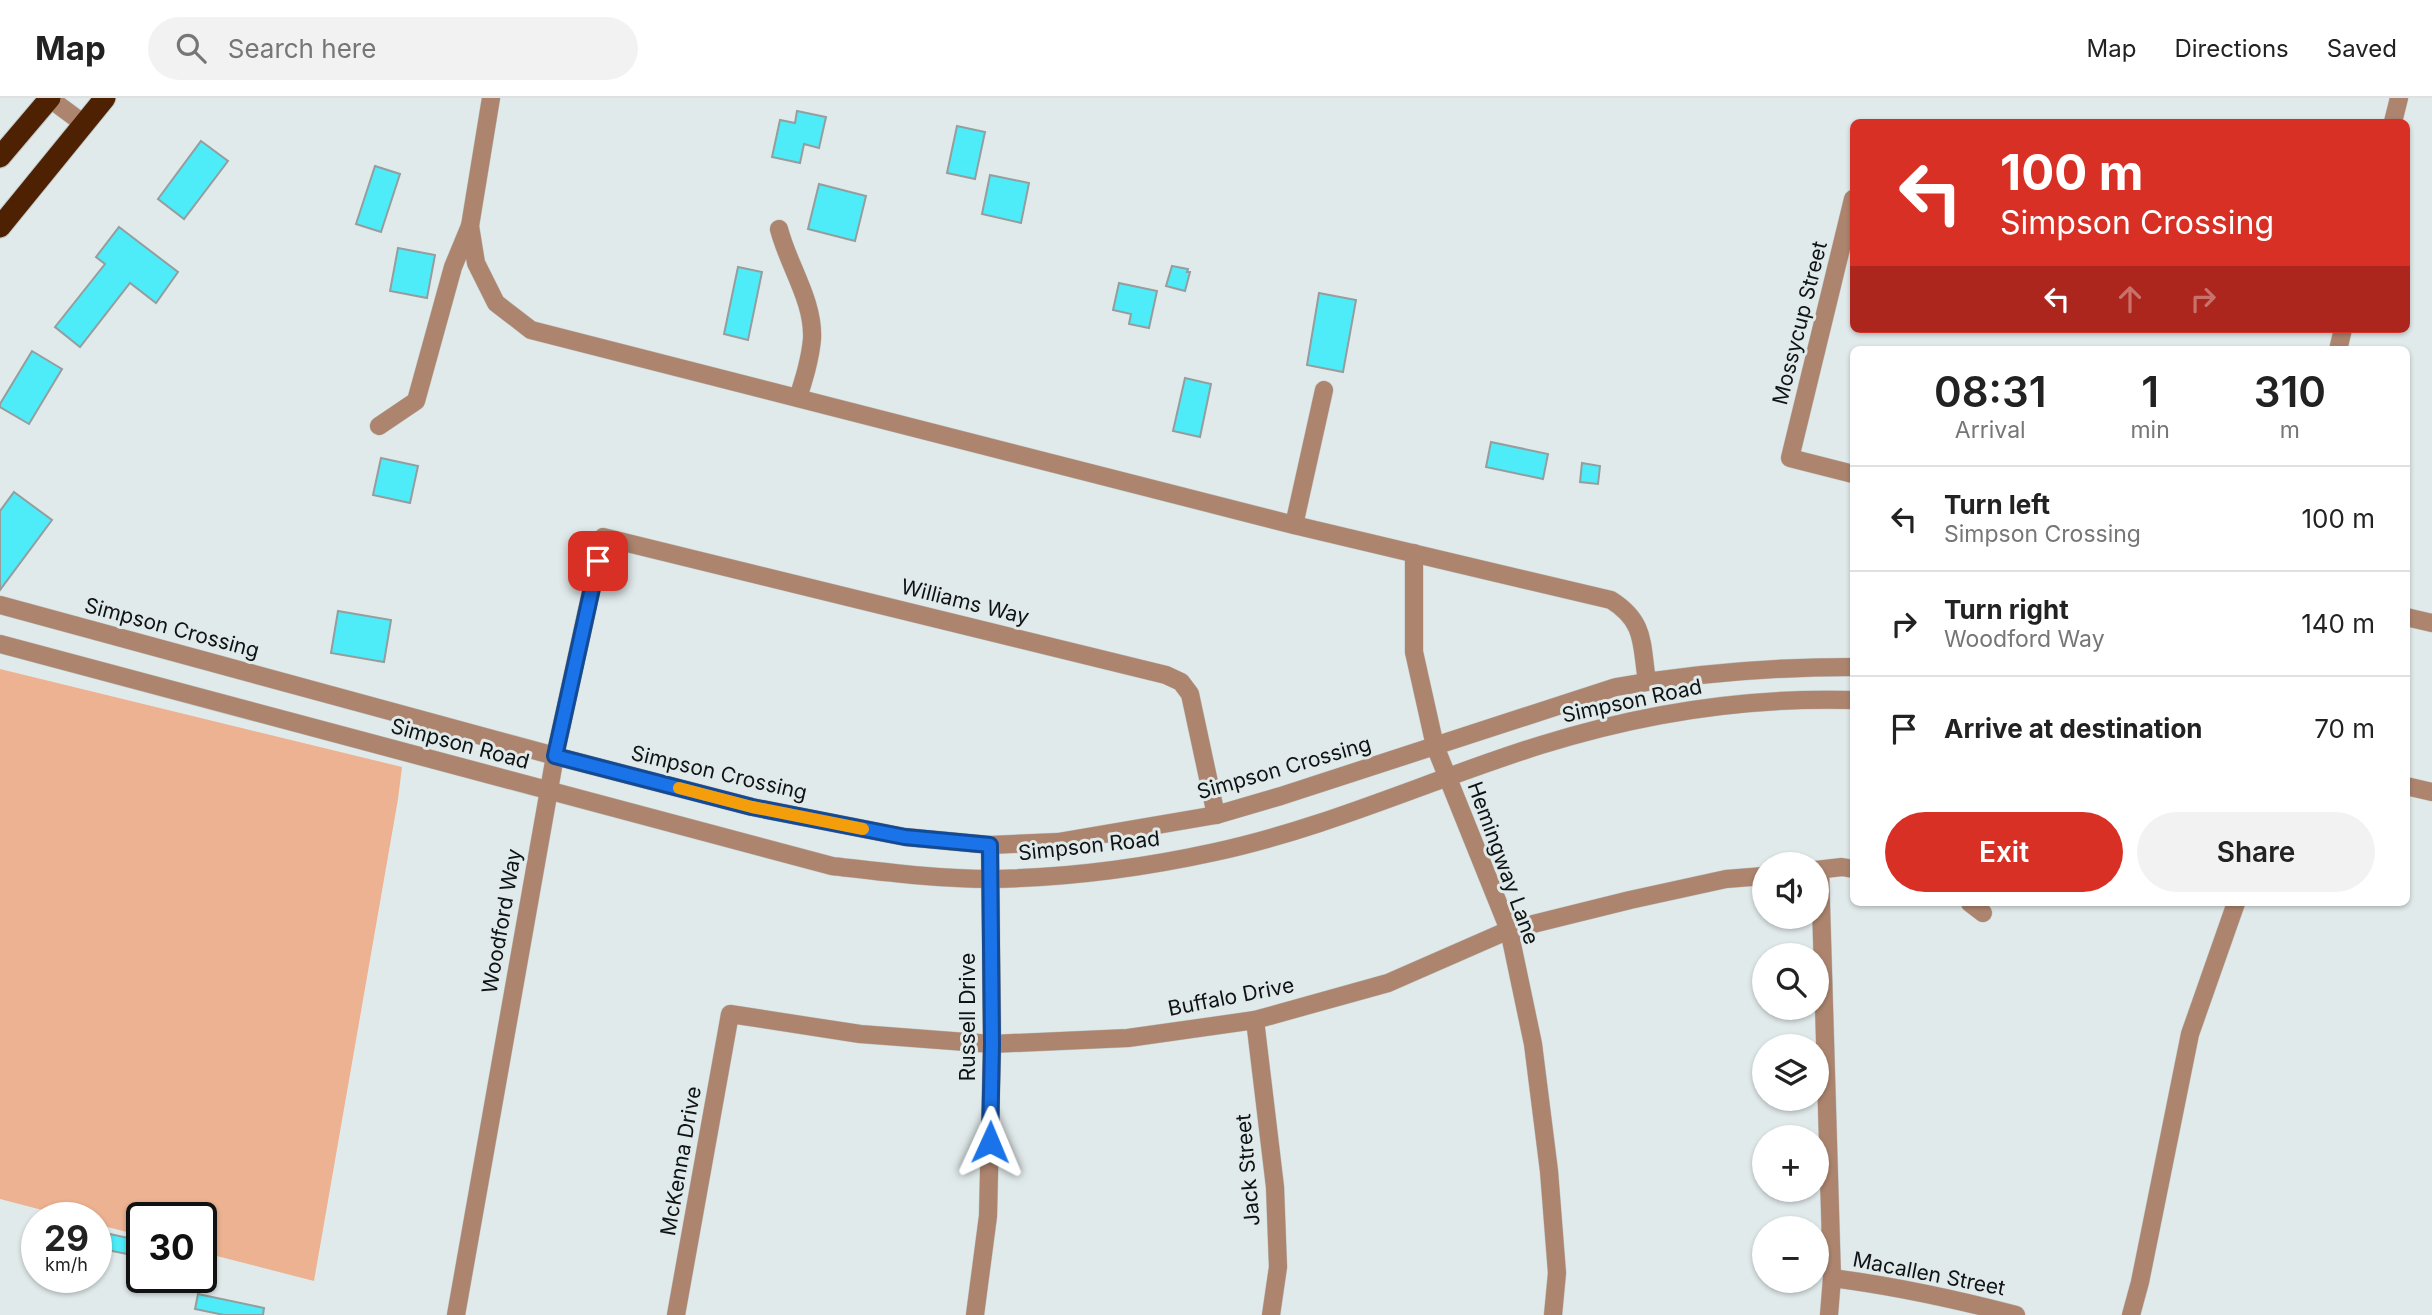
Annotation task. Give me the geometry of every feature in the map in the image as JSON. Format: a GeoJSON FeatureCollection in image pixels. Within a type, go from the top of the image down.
{"type":"FeatureCollection","features":[{"type":"Feature","properties":{"kind":"highway"},"geometry":{"type":"LineString","coordinates":[[0,157],[49,98]]}},
{"type":"Feature","properties":{"kind":"highway"},"geometry":{"type":"LineString","coordinates":[[0,228],[105,98]]}},
{"type":"Feature","properties":{"kind":"street"},"geometry":{"type":"LineString","coordinates":[[49,98],[84,124]]}},
{"type":"Feature","properties":{"kind":"street","name":"Simpson Road"},"geometry":{"type":"LineString","coordinates":[[491,98],[470,226],[476,263],[496,303],[531,330],[1294,525],[1611,600],[1626,610],[1637,625],[1647,681]]}},
{"type":"Feature","properties":{"kind":"street"},"geometry":{"type":"LineString","coordinates":[[2394,119],[2399,98]]}},
{"type":"Feature","properties":{"kind":"street","name":"Mossycup Street"},"geometry":{"type":"LineString","coordinates":[[1850,211],[1790,458],[1850,473]]}},
{"type":"Feature","properties":{"kind":"street"},"geometry":{"type":"LineString","coordinates":[[379,426],[416,401],[453,267],[470,226]]}},
{"type":"Feature","properties":{"kind":"street"},"geometry":{"type":"LineString","coordinates":[[779,229],[808,311],[812,337],[808,367],[798,398]]}},
{"type":"Feature","properties":{"kind":"street"},"geometry":{"type":"LineString","coordinates":[[1294,525],[1324,390]]}},
{"type":"Feature","properties":{"kind":"street","name":"Woodford Way"},"geometry":{"type":"LineString","coordinates":[[456,1315],[548,791],[603,537]]}},
{"type":"Feature","properties":{"kind":"street","name":"Williams Way"},"geometry":{"type":"LineString","coordinates":[[603,537],[1181,682],[1190,694],[1216,815]]}},
{"type":"Feature","properties":{"kind":"street","name":"Hemingway Lane"},"geometry":{"type":"LineString","coordinates":[[1414,553],[1415,652],[1435,746],[1509,930],[1533,1044],[1549,1171],[1558,1273],[1553,1315]]}},
{"type":"Feature","properties":{"kind":"street","name":"Simpson Crossing"},"geometry":{"type":"LineString","coordinates":[[0,605],[752,807],[905,837],[990,845],[1058,842],[1216,815],[1435,746]]}},
{"type":"Feature","properties":{"kind":"street"},"geometry":{"type":"LineString","coordinates":[[2410,618],[2432,623]]}},
{"type":"Feature","properties":{"kind":"street","name":"Simpson Road"},"geometry":{"type":"LineString","coordinates":[[0,644],[832,866],[913,875],[990,878],[1119,869],[1216,852],[1293,831],[1541,745],[1630,720],[1738,703],[1798,699],[1850,700]]}},
{"type":"Feature","properties":{"kind":"street","name":"Simpson Road"},"geometry":{"type":"LineString","coordinates":[[1435,746],[1616,687],[1647,681],[1791,667],[1850,667]]}},
{"type":"Feature","properties":{"kind":"street"},"geometry":{"type":"LineString","coordinates":[[2410,787],[2432,792]]}},
{"type":"Feature","properties":{"kind":"street","name":"Russell Drive"},"geometry":{"type":"LineString","coordinates":[[975,1315],[988,1216],[992,1044],[990,845]]}},
{"type":"Feature","properties":{"kind":"street"},"geometry":{"type":"LineString","coordinates":[[1829,870],[1850,869]]}},
{"type":"Feature","properties":{"kind":"street","name":"Buffalo Drive"},"geometry":{"type":"LineString","coordinates":[[730,1014],[860,1034],[992,1044],[1128,1038],[1255,1020],[1388,983],[1509,930],[1642,897],[1726,879],[1752,877]]}},
{"type":"Feature","properties":{"kind":"street"},"geometry":{"type":"LineString","coordinates":[[2131,1315],[2190,1034],[2235,906]]}},
{"type":"Feature","properties":{"kind":"street"},"geometry":{"type":"LineString","coordinates":[[1820,929],[1832,1278],[1829,1315]]}},
{"type":"Feature","properties":{"kind":"street","name":"McKenna Drive"},"geometry":{"type":"LineString","coordinates":[[676,1315],[730,1014]]}},
{"type":"Feature","properties":{"kind":"street","name":"Jack Street"},"geometry":{"type":"LineString","coordinates":[[1255,1020],[1275,1187],[1278,1267],[1271,1315]]}},
{"type":"Feature","properties":{"kind":"street","name":"Macallen Street"},"geometry":{"type":"LineString","coordinates":[[1832,1278],[1933,1294],[2016,1315]]}},
{"type":"Feature","properties":{"kind":"shaded area"},"geometry":{"type":"Polygon","coordinates":[[[0,669],[402,767],[314,1281],[217,1256],[217,1202],[126,1202],[126,1232],[112,1228],[112,1202],[21,1202],[21,1204],[0,1199],[0,669]]]}},
{"type":"Feature","properties":{"kind":"building"},"geometry":{"type":"Polygon","coordinates":[[[797,111],[826,117],[819,148],[804,144],[800,163],[772,157],[780,120],[795,123],[797,111]]]}},
{"type":"Feature","properties":{"kind":"building"},"geometry":{"type":"Polygon","coordinates":[[[957,126],[985,132],[975,179],[947,173],[957,126]]]}},
{"type":"Feature","properties":{"kind":"building"},"geometry":{"type":"Polygon","coordinates":[[[201,141],[228,161],[184,219],[158,199],[201,141]]]}},
{"type":"Feature","properties":{"kind":"building"},"geometry":{"type":"Polygon","coordinates":[[[375,166],[400,174],[381,232],[356,224],[375,166]]]}},
{"type":"Feature","properties":{"kind":"building"},"geometry":{"type":"Polygon","coordinates":[[[990,175],[1029,183],[1021,223],[982,214],[990,175]]]}},
{"type":"Feature","properties":{"kind":"building"},"geometry":{"type":"Polygon","coordinates":[[[819,184],[866,196],[855,241],[808,229],[819,184]]]}},
{"type":"Feature","properties":{"kind":"building"},"geometry":{"type":"Polygon","coordinates":[[[119,227],[178,272],[156,303],[130,283],[80,347],[55,327],[105,264],[96,257],[119,227]]]}},
{"type":"Feature","properties":{"kind":"building"},"geometry":{"type":"Polygon","coordinates":[[[398,248],[435,255],[427,298],[390,291],[398,248]]]}},
{"type":"Feature","properties":{"kind":"building"},"geometry":{"type":"Polygon","coordinates":[[[1172,266],[1188,269],[1187,272],[1190,272],[1185,291],[1166,286],[1172,266]]]}},
{"type":"Feature","properties":{"kind":"building"},"geometry":{"type":"Polygon","coordinates":[[[738,267],[762,272],[748,340],[724,334],[738,267]]]}},
{"type":"Feature","properties":{"kind":"building"},"geometry":{"type":"Polygon","coordinates":[[[1119,283],[1157,291],[1149,328],[1129,324],[1131,314],[1113,310],[1119,283]]]}},
{"type":"Feature","properties":{"kind":"building"},"geometry":{"type":"Polygon","coordinates":[[[1319,293],[1356,300],[1343,372],[1307,365],[1319,293]]]}},
{"type":"Feature","properties":{"kind":"building"},"geometry":{"type":"Polygon","coordinates":[[[32,351],[62,369],[29,424],[0,407],[0,404],[32,351]]]}},
{"type":"Feature","properties":{"kind":"building"},"geometry":{"type":"Polygon","coordinates":[[[1185,378],[1211,384],[1200,437],[1173,431],[1185,378]]]}},
{"type":"Feature","properties":{"kind":"building"},"geometry":{"type":"Polygon","coordinates":[[[1491,442],[1548,454],[1543,479],[1486,467],[1491,442]]]}},
{"type":"Feature","properties":{"kind":"building"},"geometry":{"type":"Polygon","coordinates":[[[381,458],[418,466],[410,503],[373,495],[381,458]]]}},
{"type":"Feature","properties":{"kind":"building"},"geometry":{"type":"Polygon","coordinates":[[[1582,463],[1600,466],[1598,484],[1580,482],[1582,463]]]}},
{"type":"Feature","properties":{"kind":"building"},"geometry":{"type":"Polygon","coordinates":[[[14,492],[52,520],[0,590],[0,511],[14,492]]]}},
{"type":"Feature","properties":{"kind":"building"},"geometry":{"type":"Polygon","coordinates":[[[338,611],[391,620],[384,662],[331,653],[338,611]]]}},
{"type":"Feature","properties":{"kind":"building"},"geometry":{"type":"Polygon","coordinates":[[[112,1234],[126,1238],[126,1254],[112,1251],[112,1234]]]}},
{"type":"Feature","properties":{"kind":"building"},"geometry":{"type":"Polygon","coordinates":[[[198,1294],[264,1308],[263,1315],[224,1315],[195,1309],[198,1294]]]}},
{"type":"Feature","properties":{"kind":"slow traffic"},"geometry":{"type":"LineString","coordinates":[[679,788],[752,807],[863,829]]}},
{"type":"Feature","properties":{"kind":"route"},"geometry":{"type":"LineString","coordinates":[[598,561],[555,756],[752,807],[905,837],[990,845],[990,1142]]}}]}
